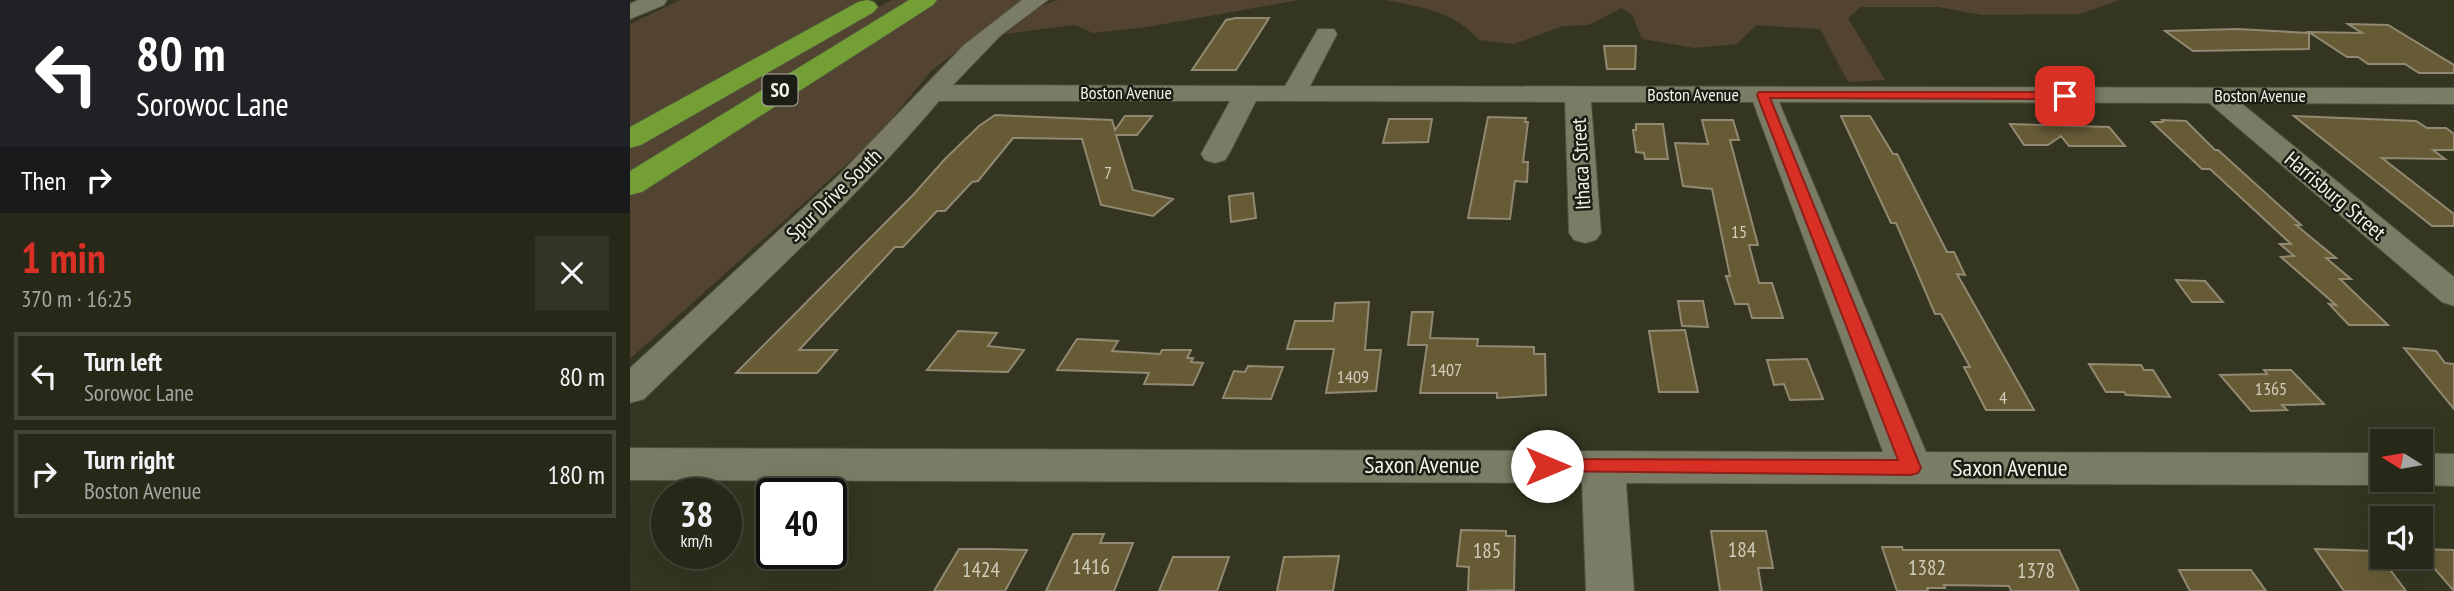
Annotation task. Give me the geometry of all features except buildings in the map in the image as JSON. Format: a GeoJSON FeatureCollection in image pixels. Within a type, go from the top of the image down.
{"type":"FeatureCollection","features":[{"type":"Feature","properties":{"kind":"highway","name":"SO"},"geometry":{"type":"LineString","coordinates":[[630,139],[879,0]]}},
{"type":"Feature","properties":{"kind":"highway","name":"SO"},"geometry":{"type":"LineString","coordinates":[[632,183],[925,0]]}},
{"type":"Feature","properties":{"kind":"street","name":"Spur Drive South"},"geometry":{"type":"LineString","coordinates":[[630,390],[882,149],[982,40],[1013,13],[1037,0]]}},
{"type":"Feature","properties":{"kind":"street"},"geometry":{"type":"LineString","coordinates":[[630,12],[651,1]]}},
{"type":"Feature","properties":{"kind":"street"},"geometry":{"type":"LineString","coordinates":[[1294,93],[1326,34]]}},
{"type":"Feature","properties":{"kind":"street","name":"Boston Avenue"},"geometry":{"type":"LineString","coordinates":[[932,93],[2454,96]]}},
{"type":"Feature","properties":{"kind":"street"},"geometry":{"type":"LineString","coordinates":[[1215,154],[1247,94]]}},
{"type":"Feature","properties":{"kind":"street","name":"Ithaca Street"},"geometry":{"type":"LineString","coordinates":[[1578,94],[1585,233]]}},
{"type":"Feature","properties":{"kind":"street"},"geometry":{"type":"LineString","coordinates":[[1763,95],[1911,468]]}},
{"type":"Feature","properties":{"kind":"street","name":"Harrisburg Street"},"geometry":{"type":"LineString","coordinates":[[2216,96],[2454,295]]}},
{"type":"Feature","properties":{"kind":"street","name":"Saxon Avenue"},"geometry":{"type":"LineString","coordinates":[[630,464],[2370,469]]}},
{"type":"Feature","properties":{"kind":"street"},"geometry":{"type":"LineString","coordinates":[[1603,466],[1610,591]]}},
{"type":"Feature","properties":{"kind":"street"},"geometry":{"type":"LineString","coordinates":[[2433,469],[2454,470]]}},
{"type":"Feature","properties":{"kind":"shaded area"},"geometry":{"type":"Polygon","coordinates":[[[680,0],[863,0],[630,127],[630,24],[680,0]]]}},
{"type":"Feature","properties":{"kind":"shaded area"},"geometry":{"type":"Polygon","coordinates":[[[892,0],[911,0],[630,171],[630,147],[892,0]]]}},
{"type":"Feature","properties":{"kind":"shaded area"},"geometry":{"type":"Polygon","coordinates":[[[937,0],[1022,0],[931,71],[875,139],[630,359],[630,196],[937,0]]]}},
{"type":"Feature","properties":{"kind":"shaded area"},"geometry":{"type":"Polygon","coordinates":[[[1057,0],[1299,0],[1147,27],[1093,33],[1075,25],[1005,34],[1042,6],[1057,0]]]}},
{"type":"Feature","properties":{"kind":"shaded area"},"geometry":{"type":"Polygon","coordinates":[[[1385,0],[2120,0],[2080,14],[1982,15],[1938,7],[1861,7],[1848,18],[1885,80],[1848,82],[1820,29],[1756,25],[1737,44],[1694,48],[1642,39],[1632,15],[1621,8],[1589,25],[1563,26],[1514,44],[1479,40],[1448,16],[1385,0]]]}},
{"type":"Feature","properties":{"kind":"route"},"geometry":{"type":"LineString","coordinates":[[1547,466],[1911,468],[1763,95],[2065,96]]}}]}
